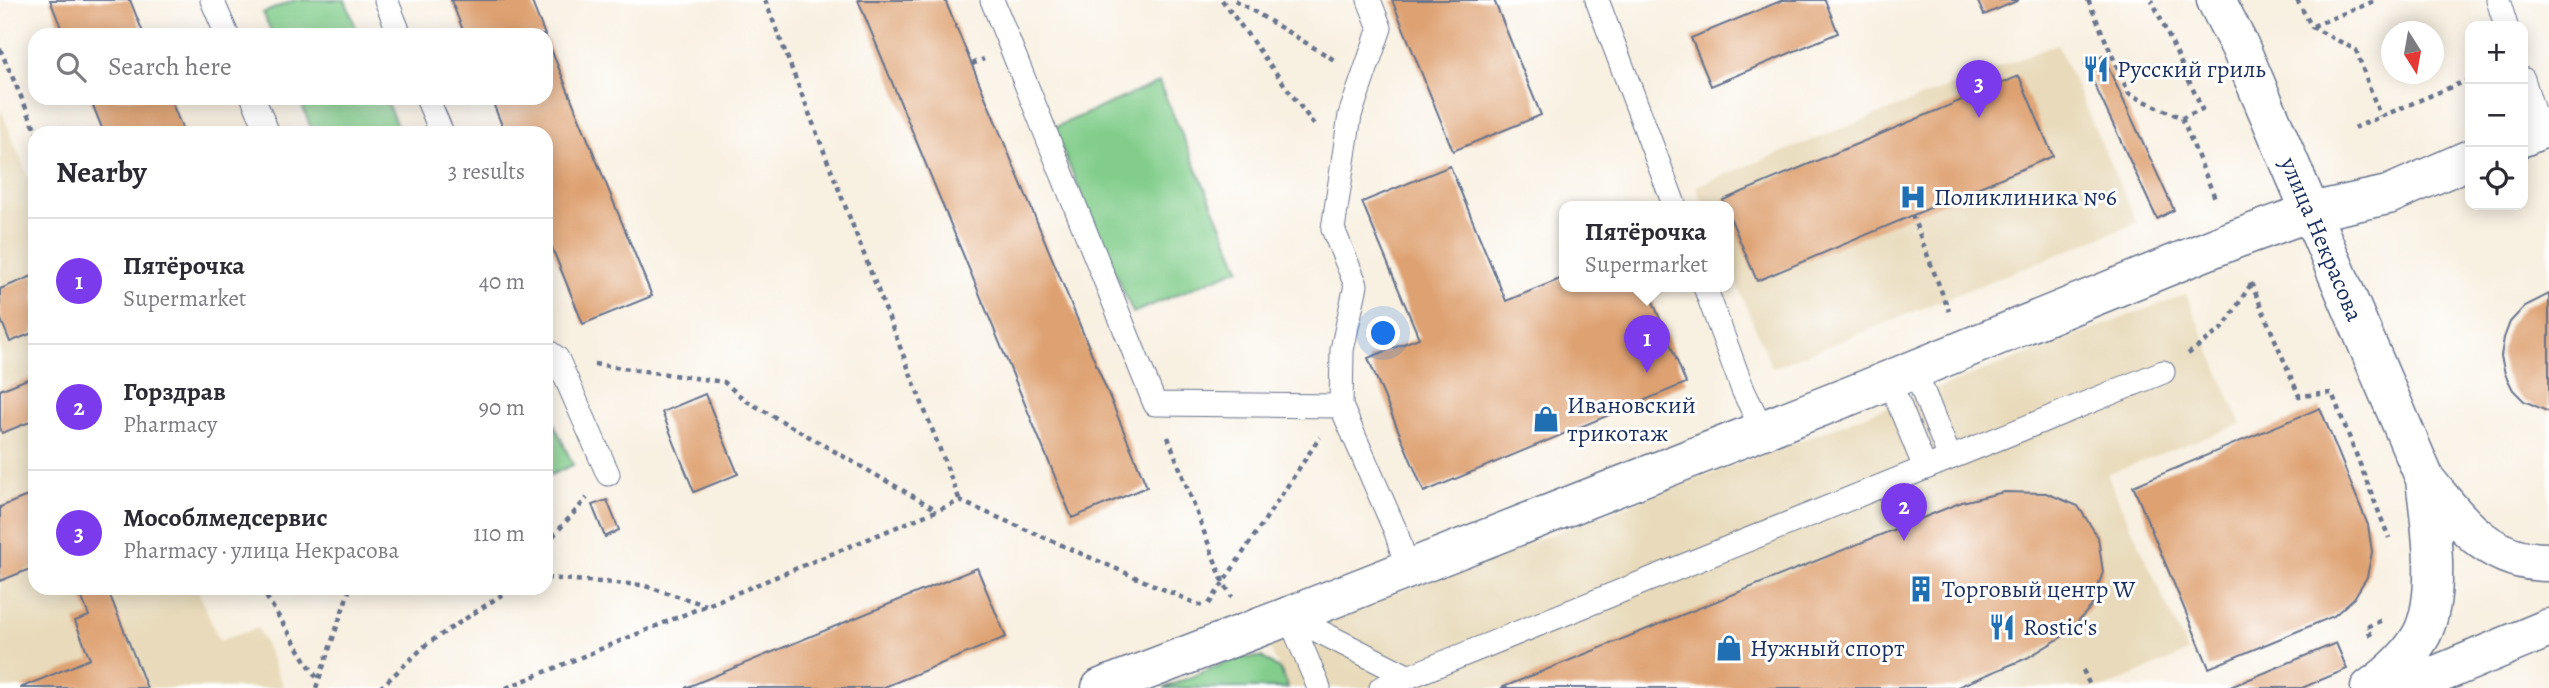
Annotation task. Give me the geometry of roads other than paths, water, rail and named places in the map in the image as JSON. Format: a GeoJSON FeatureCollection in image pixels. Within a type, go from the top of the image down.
{"type":"FeatureCollection","features":[{"type":"Feature","properties":{"kind":"main road","name":"улица Некрасова"},"geometry":{"type":"LineString","coordinates":[[2216,0],[2240,47],[2425,479],[2468,531],[2503,554],[2535,562],[2549,562]]}},
{"type":"Feature","properties":{"kind":"main road"},"geometry":{"type":"LineString","coordinates":[[1101,688],[1901,375],[2233,240],[2310,212],[2388,195],[2465,161]]}},
{"type":"Feature","properties":{"kind":"main road","name":"улица Некрасова"},"geometry":{"type":"LineString","coordinates":[[2370,688],[2407,656],[2423,632],[2431,596],[2433,554],[2425,479]]}},
{"type":"Feature","properties":{"kind":"main road"},"geometry":{"type":"LineString","coordinates":[[2405,688],[2549,628]]}},
{"type":"Feature","properties":{"kind":"lane"},"geometry":{"type":"LineString","coordinates":[[212,0],[224,28]]}},
{"type":"Feature","properties":{"kind":"lane"},"geometry":{"type":"LineString","coordinates":[[386,0],[397,28]]}},
{"type":"Feature","properties":{"kind":"lane"},"geometry":{"type":"LineString","coordinates":[[992,0],[1155,404],[1341,406]]}},
{"type":"Feature","properties":{"kind":"lane"},"geometry":{"type":"LineString","coordinates":[[1369,0],[1380,27],[1350,115],[1333,229],[1356,285],[1342,350],[1341,406],[1396,532],[1408,570]]}},
{"type":"Feature","properties":{"kind":"lane"},"geometry":{"type":"LineString","coordinates":[[1597,0],[1673,201]]}},
{"type":"Feature","properties":{"kind":"lane"},"geometry":{"type":"LineString","coordinates":[[2498,0],[2504,21]]}},
{"type":"Feature","properties":{"kind":"lane"},"geometry":{"type":"LineString","coordinates":[[2525,84],[2540,133]]}},
{"type":"Feature","properties":{"kind":"lane"},"geometry":{"type":"LineString","coordinates":[[257,105],[265,126]]}},
{"type":"Feature","properties":{"kind":"lane"},"geometry":{"type":"LineString","coordinates":[[430,105],[439,126]]}},
{"type":"Feature","properties":{"kind":"lane"},"geometry":{"type":"LineString","coordinates":[[1707,292],[1744,390],[1762,429]]}},
{"type":"Feature","properties":{"kind":"lane"},"geometry":{"type":"LineString","coordinates":[[553,358],[608,474]]}},
{"type":"Feature","properties":{"kind":"lane"},"geometry":{"type":"LineString","coordinates":[[1381,688],[2163,372]]}},
{"type":"Feature","properties":{"kind":"lane"},"geometry":{"type":"LineString","coordinates":[[1901,375],[1950,458]]}},
{"type":"Feature","properties":{"kind":"lane"},"geometry":{"type":"LineString","coordinates":[[1901,375],[1925,468]]}},
{"type":"Feature","properties":{"kind":"lane"},"geometry":{"type":"LineString","coordinates":[[1289,616],[1409,677]]}},
{"type":"Feature","properties":{"kind":"lane"},"geometry":{"type":"LineString","coordinates":[[1289,616],[1319,688]]}},
{"type":"Feature","properties":{"kind":"place","name":"Русский гриль"},"geometry":{"type":"Point","coordinates":[2096,69]}},
{"type":"Feature","properties":{"kind":"place","name":"Мособлмедсервис"},"geometry":{"type":"Point","coordinates":[1979,118]}},
{"type":"Feature","properties":{"kind":"place","name":"Поликлиника №6"},"geometry":{"type":"Point","coordinates":[1913,197]}},
{"type":"Feature","properties":{"kind":"place","name":"Пятёрочка"},"geometry":{"type":"Point","coordinates":[1647,373]}},
{"type":"Feature","properties":{"kind":"place","name":"Ивановский трикотаж"},"geometry":{"type":"Point","coordinates":[1546,419]}},
{"type":"Feature","properties":{"kind":"place","name":"Горздрав"},"geometry":{"type":"Point","coordinates":[1904,541]}},
{"type":"Feature","properties":{"kind":"place","name":"Торговый центр W"},"geometry":{"type":"Point","coordinates":[1921,589]}},
{"type":"Feature","properties":{"kind":"place","name":"Rostic's"},"geometry":{"type":"Point","coordinates":[2002,627]}},
{"type":"Feature","properties":{"kind":"place","name":"Нужный спорт"},"geometry":{"type":"Point","coordinates":[1729,648]}}]}
